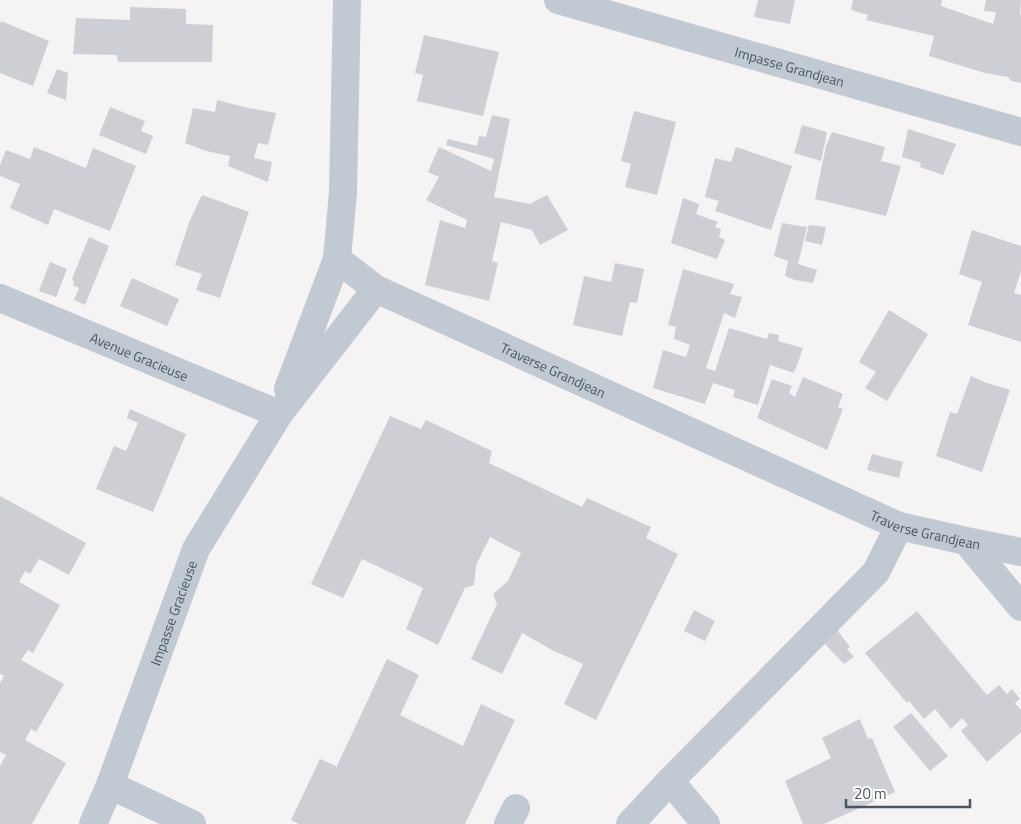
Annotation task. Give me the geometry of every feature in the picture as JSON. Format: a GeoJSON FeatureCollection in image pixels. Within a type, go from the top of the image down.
{"type":"FeatureCollection","features":[{"type":"Feature","properties":{"kind":"street"},"geometry":{"type":"LineString","coordinates":[[337,259],[343,192],[347,0]]}},
{"type":"Feature","properties":{"kind":"street","name":"Impasse Grandjean"},"geometry":{"type":"LineString","coordinates":[[558,0],[1021,132]]}},
{"type":"Feature","properties":{"kind":"street","name":"Traverse Grandjean"},"geometry":{"type":"LineString","coordinates":[[337,259],[376,289],[899,526],[1021,552]]}},
{"type":"Feature","properties":{"kind":"street","name":"Impasse Gracieuse"},"geometry":{"type":"LineString","coordinates":[[279,414],[337,259]]}},
{"type":"Feature","properties":{"kind":"street","name":"Impasse Gracieuse"},"geometry":{"type":"LineString","coordinates":[[93,824],[110,785],[196,549],[279,414],[376,289]]}},
{"type":"Feature","properties":{"kind":"street","name":"Avenue Gracieuse"},"geometry":{"type":"LineString","coordinates":[[0,298],[279,414]]}},
{"type":"Feature","properties":{"kind":"street"},"geometry":{"type":"LineString","coordinates":[[630,824],[876,572],[899,526]]}},
{"type":"Feature","properties":{"kind":"street"},"geometry":{"type":"LineString","coordinates":[[966,541],[1021,607]]}},
{"type":"Feature","properties":{"kind":"street"},"geometry":{"type":"LineString","coordinates":[[670,781],[706,824]]}},
{"type":"Feature","properties":{"kind":"street"},"geometry":{"type":"LineString","coordinates":[[110,785],[192,824]]}},
{"type":"Feature","properties":{"kind":"building"},"geometry":{"type":"Polygon","coordinates":[[[758,0],[795,0],[790,24],[754,17],[758,0]]]}},
{"type":"Feature","properties":{"kind":"building"},"geometry":{"type":"Polygon","coordinates":[[[853,0],[942,0],[941,6],[993,24],[996,12],[984,11],[986,0],[1021,0],[1021,83],[1011,81],[1008,77],[985,73],[929,56],[934,36],[866,20],[868,15],[851,10],[853,0]]]}},
{"type":"Feature","properties":{"kind":"building"},"geometry":{"type":"Polygon","coordinates":[[[130,7],[186,9],[186,24],[213,25],[212,62],[118,62],[117,55],[73,54],[76,18],[130,20],[130,7]]]}},
{"type":"Feature","properties":{"kind":"building"},"geometry":{"type":"Polygon","coordinates":[[[1,21],[49,41],[33,86],[0,73],[1,21]]]}},
{"type":"Feature","properties":{"kind":"building"},"geometry":{"type":"Polygon","coordinates":[[[424,35],[499,52],[483,116],[417,101],[423,75],[415,73],[424,35]]]}},
{"type":"Feature","properties":{"kind":"building"},"geometry":{"type":"Polygon","coordinates":[[[57,69],[68,73],[66,100],[47,93],[57,69]]]}},
{"type":"Feature","properties":{"kind":"building"},"geometry":{"type":"Polygon","coordinates":[[[217,100],[276,113],[268,145],[258,143],[254,158],[272,162],[268,182],[228,166],[230,156],[206,151],[185,143],[193,108],[215,112],[217,100]]]}},
{"type":"Feature","properties":{"kind":"building"},"geometry":{"type":"Polygon","coordinates":[[[110,107],[145,121],[141,131],[153,136],[146,154],[99,135],[110,107]]]}},
{"type":"Feature","properties":{"kind":"building"},"geometry":{"type":"Polygon","coordinates":[[[634,111],[676,122],[657,195],[625,187],[631,164],[621,161],[634,111]]]}},
{"type":"Feature","properties":{"kind":"building"},"geometry":{"type":"Polygon","coordinates":[[[492,115],[510,119],[494,197],[530,204],[547,195],[568,230],[540,245],[532,230],[501,222],[492,261],[498,263],[489,301],[425,285],[440,220],[465,228],[467,220],[426,200],[439,177],[428,172],[439,147],[491,171],[494,159],[446,145],[448,139],[477,146],[479,136],[486,137],[492,115]]]}},
{"type":"Feature","properties":{"kind":"building"},"geometry":{"type":"Polygon","coordinates":[[[802,125],[827,132],[821,161],[794,153],[802,125]]]}},
{"type":"Feature","properties":{"kind":"building"},"geometry":{"type":"Polygon","coordinates":[[[908,129],[956,144],[943,175],[920,167],[921,163],[902,157],[908,129]]]}},
{"type":"Feature","properties":{"kind":"building"},"geometry":{"type":"Polygon","coordinates":[[[832,132],[885,147],[881,161],[901,166],[886,216],[815,199],[826,146],[832,132]]]}},
{"type":"Feature","properties":{"kind":"building"},"geometry":{"type":"Polygon","coordinates":[[[34,147],[86,168],[93,148],[136,166],[110,231],[54,209],[48,225],[10,208],[20,184],[0,176],[0,165],[6,150],[30,159],[34,147]]]}},
{"type":"Feature","properties":{"kind":"building"},"geometry":{"type":"Polygon","coordinates":[[[736,147],[792,166],[771,230],[715,211],[719,201],[705,197],[715,158],[731,162],[736,147]]]}},
{"type":"Feature","properties":{"kind":"building"},"geometry":{"type":"Polygon","coordinates":[[[202,195],[249,212],[220,298],[196,290],[202,274],[175,265],[190,220],[202,195]]]}},
{"type":"Feature","properties":{"kind":"building"},"geometry":{"type":"Polygon","coordinates":[[[683,198],[699,204],[696,214],[718,222],[715,227],[721,229],[719,237],[725,240],[717,259],[671,243],[683,198]]]}},
{"type":"Feature","properties":{"kind":"building"},"geometry":{"type":"Polygon","coordinates":[[[782,223],[807,227],[798,264],[817,270],[813,283],[785,276],[788,261],[774,256],[782,223]]]}},
{"type":"Feature","properties":{"kind":"building"},"geometry":{"type":"Polygon","coordinates":[[[809,225],[826,227],[822,245],[805,241],[809,225]]]}},
{"type":"Feature","properties":{"kind":"building"},"geometry":{"type":"Polygon","coordinates":[[[972,230],[1021,246],[1021,271],[1014,293],[1021,295],[1021,342],[968,325],[982,282],[959,274],[972,230]]]}},
{"type":"Feature","properties":{"kind":"building"},"geometry":{"type":"Polygon","coordinates":[[[89,237],[109,246],[85,305],[74,300],[79,288],[73,285],[74,281],[72,279],[89,237]]]}},
{"type":"Feature","properties":{"kind":"building"},"geometry":{"type":"Polygon","coordinates":[[[50,262],[67,269],[56,297],[39,291],[50,262]]]}},
{"type":"Feature","properties":{"kind":"building"},"geometry":{"type":"Polygon","coordinates":[[[615,263],[644,269],[637,303],[630,302],[622,336],[573,325],[584,276],[611,282],[615,263]]]}},
{"type":"Feature","properties":{"kind":"building"},"geometry":{"type":"Polygon","coordinates":[[[683,269],[734,284],[730,294],[742,297],[735,318],[724,313],[706,368],[715,371],[729,328],[767,339],[769,333],[779,335],[778,341],[803,348],[794,373],[770,365],[758,405],[733,397],[735,390],[713,383],[705,404],[653,388],[663,350],[686,357],[690,345],[674,339],[676,327],[668,325],[683,269]]]}},
{"type":"Feature","properties":{"kind":"building"},"geometry":{"type":"Polygon","coordinates":[[[132,278],[179,299],[167,326],[120,306],[132,278]]]}},
{"type":"Feature","properties":{"kind":"building"},"geometry":{"type":"Polygon","coordinates":[[[889,310],[928,334],[887,401],[865,388],[876,372],[859,362],[889,310]]]}},
{"type":"Feature","properties":{"kind":"building"},"geometry":{"type":"Polygon","coordinates":[[[971,376],[1010,390],[982,472],[936,456],[950,412],[957,414],[971,376]]]}},
{"type":"Feature","properties":{"kind":"building"},"geometry":{"type":"Polygon","coordinates":[[[803,377],[843,394],[838,407],[843,409],[827,450],[757,418],[772,379],[792,386],[789,393],[795,397],[803,377]]]}},
{"type":"Feature","properties":{"kind":"building"},"geometry":{"type":"Polygon","coordinates":[[[130,409],[186,434],[153,512],[96,489],[114,446],[126,451],[138,423],[127,418],[130,409]]]}},
{"type":"Feature","properties":{"kind":"building"},"geometry":{"type":"Polygon","coordinates":[[[390,416],[421,429],[426,420],[492,451],[489,463],[582,507],[587,498],[651,527],[646,538],[678,554],[596,720],[564,704],[583,664],[552,650],[522,633],[502,674],[471,659],[497,604],[493,594],[508,581],[521,553],[490,537],[476,565],[474,585],[465,588],[438,645],[406,629],[423,588],[362,559],[343,598],[311,584],[390,416]]]}},
{"type":"Feature","properties":{"kind":"building"},"geometry":{"type":"Polygon","coordinates":[[[872,454],[903,462],[899,478],[867,470],[872,454]]]}},
{"type":"Feature","properties":{"kind":"building"},"geometry":{"type":"Polygon","coordinates":[[[0,496],[86,543],[69,575],[39,559],[30,574],[25,571],[19,582],[60,605],[33,653],[28,650],[21,660],[64,684],[36,732],[31,729],[25,740],[66,763],[32,824],[0,824],[0,766],[6,755],[0,752],[0,683],[4,676],[0,674],[0,496]]]}},
{"type":"Feature","properties":{"kind":"building"},"geometry":{"type":"Polygon","coordinates":[[[694,610],[715,621],[705,641],[684,631],[694,610]]]}},
{"type":"Feature","properties":{"kind":"building"},"geometry":{"type":"Polygon","coordinates":[[[917,611],[987,695],[999,685],[1007,694],[1012,689],[1020,699],[1015,703],[1021,710],[1021,732],[987,762],[961,731],[968,725],[962,718],[951,729],[935,709],[924,719],[909,701],[907,703],[865,653],[917,611]]]}},
{"type":"Feature","properties":{"kind":"building"},"geometry":{"type":"Polygon","coordinates":[[[837,630],[850,647],[847,649],[854,657],[844,664],[824,643],[837,630]]]}},
{"type":"Feature","properties":{"kind":"building"},"geometry":{"type":"Polygon","coordinates":[[[387,659],[419,675],[400,715],[463,746],[481,704],[515,720],[465,824],[299,824],[291,820],[320,759],[336,766],[336,768],[387,659]]]}},
{"type":"Feature","properties":{"kind":"building"},"geometry":{"type":"Polygon","coordinates":[[[911,713],[948,756],[930,771],[893,727],[911,713]]]}},
{"type":"Feature","properties":{"kind":"building"},"geometry":{"type":"Polygon","coordinates":[[[860,719],[868,739],[872,738],[895,792],[824,824],[803,824],[785,781],[831,758],[822,738],[860,719]]]}}]}
